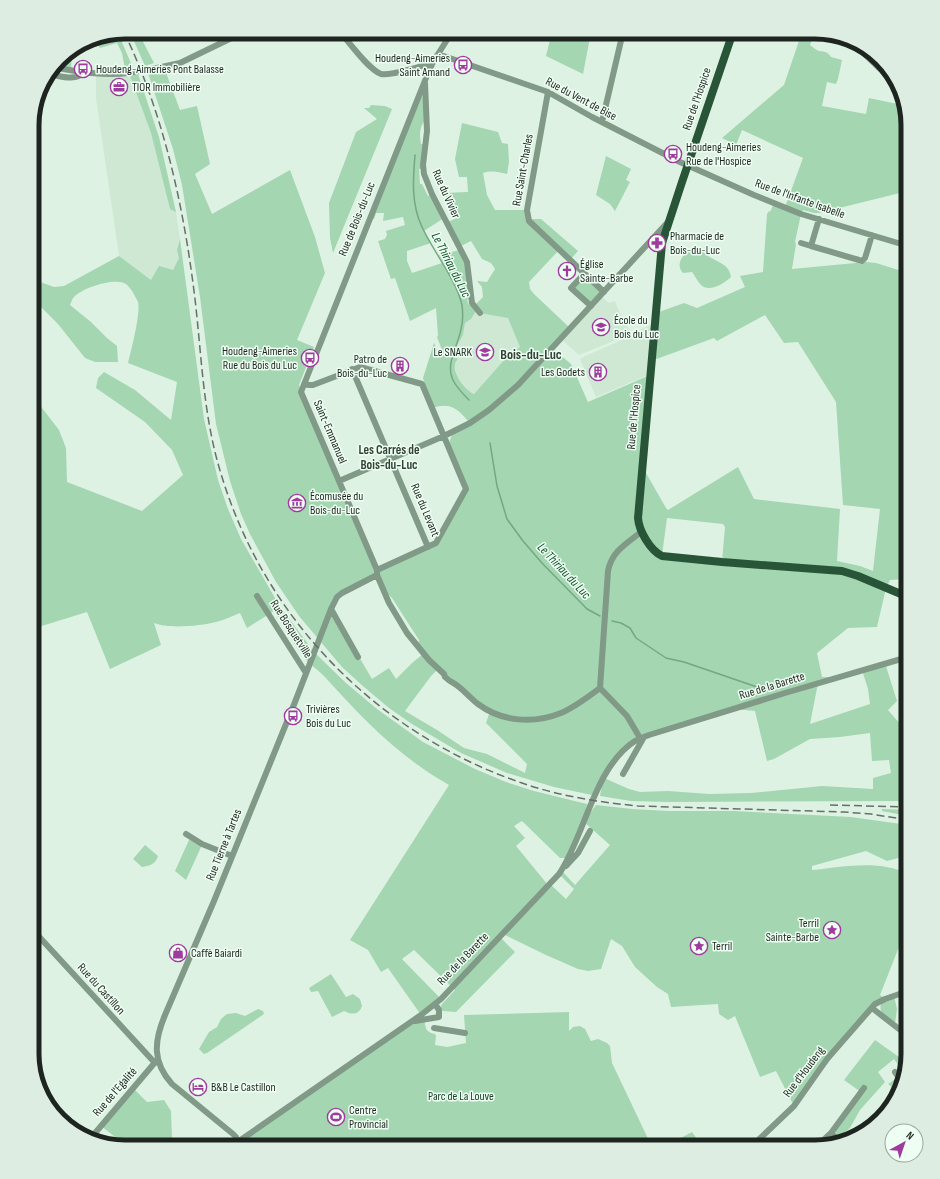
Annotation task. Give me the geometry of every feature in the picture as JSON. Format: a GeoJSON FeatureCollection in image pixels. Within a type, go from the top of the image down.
{"type":"FeatureCollection","features":[{"type":"Feature","properties":{"kind":"main road","name":"Rue de l'Hospice"},"geometry":{"type":"LineString","coordinates":[[731,39],[662,243],[638,518],[641,532],[656,552],[662,556],[842,571],[858,576],[901,595]]}},
{"type":"Feature","properties":{"kind":"street"},"geometry":{"type":"LineString","coordinates":[[60,68],[84,72],[113,74],[128,73],[180,63],[230,39]]}},
{"type":"Feature","properties":{"kind":"street"},"geometry":{"type":"LineString","coordinates":[[346,39],[371,67],[381,74],[394,73],[433,62]]}},
{"type":"Feature","properties":{"kind":"street","name":"Rue de Bois-du-Luc"},"geometry":{"type":"LineString","coordinates":[[301,392],[426,78],[433,62],[448,39]]}},
{"type":"Feature","properties":{"kind":"street"},"geometry":{"type":"LineString","coordinates":[[602,122],[621,39]]}},
{"type":"Feature","properties":{"kind":"street","name":"Rue du Vent de Bise"},"geometry":{"type":"LineString","coordinates":[[438,54],[548,92],[602,122],[687,165]]}},
{"type":"Feature","properties":{"kind":"street"},"geometry":{"type":"LineString","coordinates":[[871,60],[879,67]]}},
{"type":"Feature","properties":{"kind":"street"},"geometry":{"type":"LineString","coordinates":[[55,75],[74,78],[84,72]]}},
{"type":"Feature","properties":{"kind":"street","name":"Rue du Vivier"},"geometry":{"type":"LineString","coordinates":[[426,78],[427,131],[423,165],[424,174],[432,194],[467,262],[472,303],[480,313]]}},
{"type":"Feature","properties":{"kind":"street","name":"Rue Saint-Charles"},"geometry":{"type":"LineString","coordinates":[[548,92],[526,210],[527,215],[529,221],[604,292]]}},
{"type":"Feature","properties":{"kind":"street","name":"Rue de l'Infante Isabelle"},"geometry":{"type":"LineString","coordinates":[[687,165],[754,195],[819,219],[901,244]]}},
{"type":"Feature","properties":{"kind":"street"},"geometry":{"type":"LineString","coordinates":[[811,246],[819,219]]}},
{"type":"Feature","properties":{"kind":"street"},"geometry":{"type":"LineString","coordinates":[[339,481],[444,436],[470,423],[505,397],[518,385],[669,222]]}},
{"type":"Feature","properties":{"kind":"street"},"geometry":{"type":"LineString","coordinates":[[801,243],[862,261],[865,258],[872,235]]}},
{"type":"Feature","properties":{"kind":"street"},"geometry":{"type":"LineString","coordinates":[[584,274],[571,288],[591,306]]}},
{"type":"Feature","properties":{"kind":"street"},"geometry":{"type":"LineString","coordinates":[[304,384],[313,385],[360,367],[422,384],[466,489],[436,542],[428,547]]}},
{"type":"Feature","properties":{"kind":"street","name":"Rue du Levant"},"geometry":{"type":"LineString","coordinates":[[352,370],[428,547]]}},
{"type":"Feature","properties":{"kind":"street","name":"Saint-Emmanuel"},"geometry":{"type":"LineString","coordinates":[[301,392],[389,603],[407,633],[429,660],[477,704],[506,717],[528,720],[544,718],[562,712],[600,688]]}},
{"type":"Feature","properties":{"kind":"street"},"geometry":{"type":"LineString","coordinates":[[623,774],[642,738],[628,716],[600,688],[610,563],[618,551],[641,532]]}},
{"type":"Feature","properties":{"kind":"street","name":"Rue Tierne à Tartes"},"geometry":{"type":"LineString","coordinates":[[156,1061],[157,1039],[161,1024],[232,856],[319,641],[330,609],[337,597],[342,593],[377,572],[428,547]]}},
{"type":"Feature","properties":{"kind":"street","name":"Rue Bosquetville"},"geometry":{"type":"LineString","coordinates":[[257,596],[306,673]]}},
{"type":"Feature","properties":{"kind":"street"},"geometry":{"type":"LineString","coordinates":[[330,609],[358,657]]}},
{"type":"Feature","properties":{"kind":"street","name":"Rue de la Barette"},"geometry":{"type":"LineString","coordinates":[[245,1140],[435,1004],[495,942],[561,870],[606,773],[618,757],[633,742],[785,693],[901,659]]}},
{"type":"Feature","properties":{"kind":"street"},"geometry":{"type":"LineString","coordinates":[[561,870],[578,853],[590,831]]}},
{"type":"Feature","properties":{"kind":"street"},"geometry":{"type":"LineString","coordinates":[[186,834],[202,844],[232,856]]}},
{"type":"Feature","properties":{"kind":"street","name":"Rue du Castillon"},"geometry":{"type":"LineString","coordinates":[[39,936],[156,1061],[172,1084],[233,1134],[236,1140]]}},
{"type":"Feature","properties":{"kind":"street","name":"Rue d'Houdeng"},"geometry":{"type":"LineString","coordinates":[[758,1140],[792,1107],[828,1059],[873,1006],[885,999],[901,993]]}},
{"type":"Feature","properties":{"kind":"street"},"geometry":{"type":"LineString","coordinates":[[412,1021],[439,1017],[439,1010],[435,1004]]}},
{"type":"Feature","properties":{"kind":"street"},"geometry":{"type":"LineString","coordinates":[[873,1006],[901,1030]]}},
{"type":"Feature","properties":{"kind":"street"},"geometry":{"type":"LineString","coordinates":[[434,1028],[465,1033]]}},
{"type":"Feature","properties":{"kind":"street","name":"Rue de l'Egalité"},"geometry":{"type":"LineString","coordinates":[[94,1134],[156,1061]]}},
{"type":"Feature","properties":{"kind":"street"},"geometry":{"type":"LineString","coordinates":[[895,1072],[898,1077]]}},
{"type":"Feature","properties":{"kind":"street"},"geometry":{"type":"LineString","coordinates":[[825,1139],[832,1133],[864,1088]]}},
{"type":"Feature","properties":{"kind":"street"},"geometry":{"type":"LineString","coordinates":[[832,1133],[835,1137]]}},
{"type":"Feature","properties":{"kind":"shaded area"},"geometry":{"type":"Polygon","coordinates":[[[96,72],[130,76],[151,133],[170,208],[176,212],[180,239],[177,250],[179,258],[177,264],[173,270],[151,280],[119,256],[96,98],[96,72]]]}},
{"type":"Feature","properties":{"kind":"shaded area","name":"École du Bois du Luc"},"geometry":{"type":"Polygon","coordinates":[[[602,297],[609,303],[615,301],[624,324],[626,324],[631,334],[579,355],[562,340],[602,297]]]}},
{"type":"Feature","properties":{"kind":"shaded area","name":"Le SNARK"},"geometry":{"type":"Polygon","coordinates":[[[484,304],[508,318],[521,347],[505,359],[474,394],[469,391],[456,375],[455,365],[458,359],[455,357],[456,347],[463,335],[465,323],[471,319],[475,312],[484,304]]]}},
{"type":"Feature","properties":{"kind":"shaded area"},"geometry":{"type":"Polygon","coordinates":[[[653,324],[648,375],[596,397],[580,359],[631,336],[631,334],[653,324]]]}},
{"type":"Feature","properties":{"kind":"green space"},"geometry":{"type":"Polygon","coordinates":[[[121,39],[133,68],[125,69],[122,53],[117,43],[100,48],[98,44],[121,39]]]}},
{"type":"Feature","properties":{"kind":"green space"},"geometry":{"type":"Polygon","coordinates":[[[133,39],[142,39],[154,63],[145,66],[133,39]]]}},
{"type":"Feature","properties":{"kind":"green space"},"geometry":{"type":"Polygon","coordinates":[[[550,39],[590,39],[583,74],[546,56],[550,39]]]}},
{"type":"Feature","properties":{"kind":"green space"},"geometry":{"type":"Polygon","coordinates":[[[800,39],[812,39],[810,45],[818,51],[827,53],[831,57],[842,60],[836,84],[827,82],[822,106],[866,114],[869,98],[898,104],[901,125],[901,193],[819,213],[803,210],[795,242],[796,244],[792,269],[866,262],[876,263],[901,271],[901,579],[890,580],[886,588],[877,627],[848,628],[817,653],[822,677],[837,677],[818,683],[810,724],[870,704],[868,689],[862,670],[885,663],[897,701],[888,710],[901,725],[901,801],[631,801],[600,796],[603,779],[592,795],[554,787],[507,773],[461,753],[412,724],[389,708],[342,667],[299,616],[276,582],[250,534],[241,514],[230,481],[216,424],[200,297],[182,185],[173,149],[148,73],[165,70],[180,110],[197,106],[210,164],[195,174],[212,214],[290,170],[315,237],[325,273],[297,340],[314,347],[299,385],[377,570],[436,543],[466,489],[448,446],[452,435],[470,423],[458,411],[449,406],[432,408],[423,378],[434,343],[438,351],[442,350],[437,337],[436,308],[410,321],[395,278],[391,279],[378,241],[385,239],[387,235],[386,231],[405,225],[403,217],[383,221],[384,213],[376,213],[374,219],[370,217],[422,94],[426,118],[422,124],[420,133],[421,144],[425,144],[423,168],[419,169],[420,184],[422,184],[428,196],[432,194],[444,218],[424,231],[431,243],[407,251],[407,261],[412,273],[442,263],[453,282],[462,306],[454,282],[439,255],[460,250],[465,259],[470,297],[467,300],[469,305],[472,304],[476,311],[471,319],[465,323],[463,335],[456,347],[455,357],[458,359],[455,363],[455,369],[458,378],[464,386],[474,394],[505,359],[520,347],[508,318],[480,313],[474,306],[483,297],[482,287],[477,281],[487,282],[495,269],[491,263],[482,259],[471,241],[461,246],[448,222],[457,218],[444,193],[468,192],[467,177],[459,177],[455,159],[462,123],[498,132],[502,143],[508,144],[509,162],[507,174],[492,171],[483,173],[487,195],[495,210],[527,210],[528,219],[541,219],[578,251],[570,260],[559,250],[529,282],[530,289],[534,294],[570,328],[552,348],[571,364],[588,402],[650,375],[642,466],[666,508],[668,510],[738,467],[754,499],[840,509],[837,561],[860,566],[873,571],[880,509],[843,505],[836,402],[798,342],[784,343],[765,315],[717,341],[714,338],[651,361],[656,313],[684,303],[697,308],[745,287],[740,276],[763,272],[767,214],[769,211],[770,212],[774,203],[785,207],[803,158],[742,130],[736,145],[722,138],[784,85],[800,39]],[[667,518],[662,555],[722,562],[725,527],[723,524],[667,518]],[[377,575],[342,593],[331,609],[372,679],[389,668],[396,679],[423,654],[418,647],[419,640],[392,598],[383,589],[377,575]],[[438,669],[405,711],[464,748],[487,754],[525,773],[527,764],[486,723],[490,711],[438,669]],[[734,709],[633,742],[604,778],[640,792],[668,791],[709,794],[751,793],[822,786],[873,789],[873,778],[891,773],[889,760],[872,761],[870,733],[810,739],[774,759],[767,761],[755,711],[734,709]]]}},
{"type":"Feature","properties":{"kind":"green space"},"geometry":{"type":"Polygon","coordinates":[[[72,58],[71,70],[62,66],[72,58]]]}},
{"type":"Feature","properties":{"kind":"green space"},"geometry":{"type":"Polygon","coordinates":[[[138,74],[159,137],[176,212],[170,209],[151,133],[130,76],[138,74]]]}},
{"type":"Feature","properties":{"kind":"green space"},"geometry":{"type":"Polygon","coordinates":[[[371,105],[385,106],[392,109],[333,253],[330,238],[329,203],[356,132],[377,119],[364,108],[369,108],[371,105]]]}},
{"type":"Feature","properties":{"kind":"green space"},"geometry":{"type":"Polygon","coordinates":[[[606,156],[631,169],[626,180],[630,182],[615,211],[610,204],[596,195],[606,156]]]}},
{"type":"Feature","properties":{"kind":"green space"},"geometry":{"type":"Polygon","coordinates":[[[180,239],[204,419],[218,480],[228,509],[241,539],[279,605],[314,652],[346,683],[377,709],[423,742],[475,769],[506,782],[534,791],[587,804],[584,821],[596,805],[669,811],[733,811],[851,817],[901,824],[901,858],[887,861],[866,851],[812,866],[812,870],[873,865],[901,871],[901,942],[880,995],[885,999],[894,996],[897,1009],[895,1023],[884,1016],[881,1011],[881,1004],[885,1000],[868,1012],[794,1106],[776,1071],[760,1077],[735,1016],[728,1020],[719,1014],[718,1004],[671,1007],[668,994],[657,987],[635,967],[622,946],[611,939],[601,969],[588,971],[578,969],[503,934],[500,937],[515,952],[456,1012],[443,1011],[440,1008],[455,990],[414,950],[402,959],[441,999],[421,1015],[388,968],[381,972],[368,950],[350,940],[449,785],[431,774],[397,749],[367,722],[324,676],[306,660],[274,611],[247,628],[240,613],[219,621],[202,625],[168,626],[154,623],[161,645],[110,669],[87,612],[39,627],[39,404],[59,430],[66,448],[67,482],[142,511],[183,475],[172,450],[145,422],[96,388],[98,378],[104,372],[135,390],[171,420],[177,382],[128,363],[139,307],[133,292],[126,284],[114,282],[99,284],[84,290],[72,300],[70,305],[117,346],[118,362],[95,362],[85,358],[58,324],[39,305],[39,282],[54,287],[64,286],[119,256],[151,280],[159,266],[173,270],[179,258],[177,250],[180,239]],[[522,821],[514,826],[525,838],[516,846],[548,885],[550,884],[566,899],[574,889],[559,874],[561,870],[575,885],[610,845],[584,822],[568,858],[560,858],[522,821]]]}},
{"type":"Feature","properties":{"kind":"green space"},"geometry":{"type":"Polygon","coordinates":[[[697,246],[711,258],[725,266],[730,272],[731,277],[717,286],[708,288],[701,285],[692,272],[683,273],[680,269],[680,261],[682,257],[689,250],[697,246]]]}},
{"type":"Feature","properties":{"kind":"green space"},"geometry":{"type":"Polygon","coordinates":[[[584,274],[604,292],[591,306],[571,288],[584,274]]]}},
{"type":"Feature","properties":{"kind":"green space"},"geometry":{"type":"Polygon","coordinates":[[[882,809],[901,810],[901,815],[882,811],[882,809]]]}},
{"type":"Feature","properties":{"kind":"green space"},"geometry":{"type":"Polygon","coordinates":[[[189,840],[200,845],[201,847],[186,880],[175,871],[189,840]]]}},
{"type":"Feature","properties":{"kind":"green space"},"geometry":{"type":"Polygon","coordinates":[[[145,845],[158,856],[154,863],[142,867],[133,859],[145,845]]]}},
{"type":"Feature","properties":{"kind":"green space"},"geometry":{"type":"Polygon","coordinates":[[[331,974],[346,997],[353,994],[360,999],[362,1006],[357,1013],[352,1014],[344,1011],[332,1017],[318,991],[311,992],[309,988],[331,974]]]}},
{"type":"Feature","properties":{"kind":"green space"},"geometry":{"type":"Polygon","coordinates":[[[258,1009],[263,1011],[264,1014],[207,1053],[204,1054],[199,1049],[209,1032],[217,1027],[221,1019],[227,1014],[236,1013],[245,1016],[258,1009]]]}},
{"type":"Feature","properties":{"kind":"green space","name":"Parc de La Louve"},"geometry":{"type":"Polygon","coordinates":[[[569,1012],[569,1031],[573,1027],[580,1026],[585,1029],[591,1041],[598,1039],[610,1046],[612,1063],[649,1140],[534,1140],[533,1138],[532,1140],[244,1140],[412,1021],[424,1019],[426,1029],[436,1036],[435,1045],[447,1047],[466,1043],[464,1015],[569,1012]]]}},
{"type":"Feature","properties":{"kind":"green space"},"geometry":{"type":"Polygon","coordinates":[[[875,1040],[901,1058],[898,1075],[899,1066],[894,1059],[878,1072],[885,1082],[860,1110],[850,1128],[841,1136],[835,1137],[832,1133],[861,1092],[844,1080],[875,1040]]]}},
{"type":"Feature","properties":{"kind":"green space"},"geometry":{"type":"Polygon","coordinates":[[[898,1077],[893,1088],[888,1084],[898,1077]]]}},
{"type":"Feature","properties":{"kind":"green space"},"geometry":{"type":"Polygon","coordinates":[[[133,1088],[147,1102],[164,1100],[171,1111],[172,1139],[118,1139],[101,1126],[133,1088]]]}},
{"type":"Feature","properties":{"kind":"green space"},"geometry":{"type":"Polygon","coordinates":[[[692,1132],[697,1139],[696,1140],[677,1140],[692,1132]]]}},
{"type":"Feature","properties":{"kind":"waterway","name":"Le Thiriau du Luc"},"geometry":{"type":"LineString","coordinates":[[415,155],[414,200],[418,218],[449,275],[459,295],[462,305],[462,326],[450,369],[454,382],[469,400]]}},
{"type":"Feature","properties":{"kind":"waterway","name":"Le Thiriau du Luc"},"geometry":{"type":"LineString","coordinates":[[490,443],[497,486],[507,519],[542,563],[587,609],[600,616]]}},
{"type":"Feature","properties":{"kind":"waterway","name":"Le Thiriau du Luc"},"geometry":{"type":"LineString","coordinates":[[612,621],[621,623],[630,628],[636,638],[666,658],[684,662],[760,688],[785,686]]}},
{"type":"Feature","properties":{"kind":"railway"},"geometry":{"type":"LineString","coordinates":[[127,39],[138,64],[161,129],[178,196],[185,231],[195,299],[208,417],[216,456],[234,512],[260,565],[291,614],[328,658],[370,698],[417,732],[467,761],[522,783],[550,792],[638,806],[844,812],[871,814],[901,819]]}},
{"type":"Feature","properties":{"kind":"railway"},"geometry":{"type":"LineString","coordinates":[[830,805],[901,807]]}},
{"type":"Feature","properties":{"kind":"place","name":"Houdeng-Aimeries Saint Amand"},"geometry":{"type":"Point","coordinates":[463,65]}},
{"type":"Feature","properties":{"kind":"place","name":"Houdeng-Aimeries Pont Balasse"},"geometry":{"type":"Point","coordinates":[83,69]}},
{"type":"Feature","properties":{"kind":"place","name":"TIOR Immobilière"},"geometry":{"type":"Point","coordinates":[119,87]}},
{"type":"Feature","properties":{"kind":"place","name":"Houdeng-Aimeries Rue de l'Hospice"},"geometry":{"type":"Point","coordinates":[673,154]}},
{"type":"Feature","properties":{"kind":"place","name":"Pharmacie de Bois-du-Luc"},"geometry":{"type":"Point","coordinates":[657,243]}},
{"type":"Feature","properties":{"kind":"place","name":"Église Sainte-Barbe"},"geometry":{"type":"Point","coordinates":[567,271]}},
{"type":"Feature","properties":{"kind":"place","name":"École du Bois du Luc"},"geometry":{"type":"Point","coordinates":[601,327]}},
{"type":"Feature","properties":{"kind":"place","name":"Le SNARK"},"geometry":{"type":"Point","coordinates":[485,352]}},
{"type":"Feature","properties":{"kind":"place","name":"Houdeng-Aimeries Rue du Bois du Luc"},"geometry":{"type":"Point","coordinates":[310,358]}},
{"type":"Feature","properties":{"kind":"place","name":"Patro de Bois-du-Luc"},"geometry":{"type":"Point","coordinates":[400,366]}},
{"type":"Feature","properties":{"kind":"place","name":"Les Godets"},"geometry":{"type":"Point","coordinates":[598,372]}},
{"type":"Feature","properties":{"kind":"place","name":"Écomusée du Bois-du-Luc"},"geometry":{"type":"Point","coordinates":[297,503]}},
{"type":"Feature","properties":{"kind":"place","name":"Trivières Bois du Luc"},"geometry":{"type":"Point","coordinates":[293,716]}},
{"type":"Feature","properties":{"kind":"place","name":"Terril Sainte-Barbe"},"geometry":{"type":"Point","coordinates":[832,930]}},
{"type":"Feature","properties":{"kind":"place","name":"Terril"},"geometry":{"type":"Point","coordinates":[699,946]}},
{"type":"Feature","properties":{"kind":"place","name":"Caffè Baiardi"},"geometry":{"type":"Point","coordinates":[178,953]}},
{"type":"Feature","properties":{"kind":"place","name":"B&B Le Castillon"},"geometry":{"type":"Point","coordinates":[198,1087]}},
{"type":"Feature","properties":{"kind":"place","name":"Centre Provincial"},"geometry":{"type":"Point","coordinates":[336,1117]}},
{"type":"Feature","properties":{"kind":"district","name":"Bois-du-Luc"},"geometry":{"type":"Point","coordinates":[531,354]}},
{"type":"Feature","properties":{"kind":"district","name":"Les Carrés de Bois-du-Luc"},"geometry":{"type":"Point","coordinates":[389,458]}}]}
